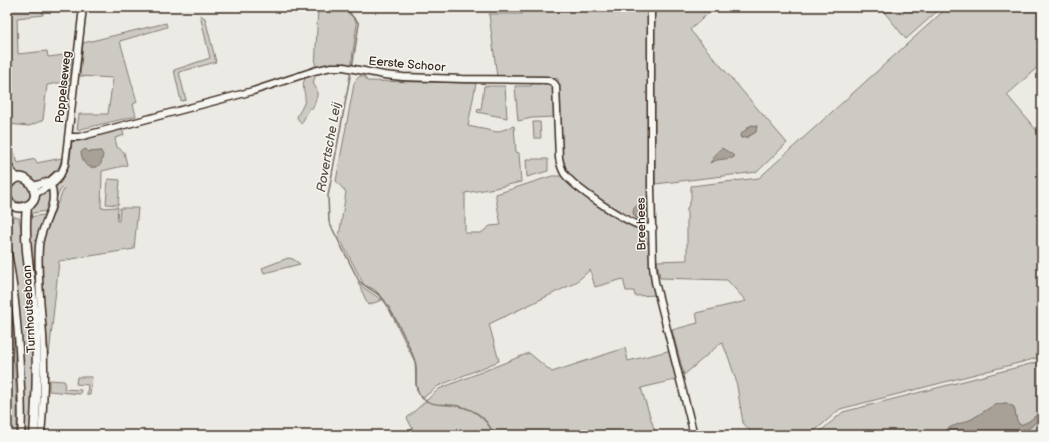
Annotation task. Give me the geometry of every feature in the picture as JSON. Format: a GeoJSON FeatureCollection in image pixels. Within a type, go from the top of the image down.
{"type":"FeatureCollection","features":[{"type":"Feature","properties":{"kind":"main road"},"geometry":{"type":"LineString","coordinates":[[7,165],[13,175],[17,178],[26,179],[34,190],[33,201],[27,206],[18,208],[11,204],[7,199]]}},
{"type":"Feature","properties":{"kind":"main road"},"geometry":{"type":"LineString","coordinates":[[8,183],[17,178]]}},
{"type":"Feature","properties":{"kind":"main road","name":"Turnhoutsebaan"},"geometry":{"type":"LineString","coordinates":[[25,232],[27,206]]}},
{"type":"Feature","properties":{"kind":"main road","name":"Turnhoutsebaan"},"geometry":{"type":"LineString","coordinates":[[18,208],[25,232],[36,336],[37,378],[34,435]]}},
{"type":"Feature","properties":{"kind":"street","name":"Poppelseweg"},"geometry":{"type":"LineString","coordinates":[[52,186],[60,178],[63,168],[68,138],[83,7]]}},
{"type":"Feature","properties":{"kind":"street","name":"Breehees"},"geometry":{"type":"LineString","coordinates":[[651,7],[651,187],[653,266],[655,282],[694,435]]}},
{"type":"Feature","properties":{"kind":"street","name":"Eerste Schoor"},"geometry":{"type":"LineString","coordinates":[[68,138],[79,137],[221,100],[322,69],[338,67],[384,75],[410,77],[552,81],[556,86],[559,158],[560,165],[565,174],[584,191],[605,206],[636,224],[653,228]]}},
{"type":"Feature","properties":{"kind":"street"},"geometry":{"type":"LineString","coordinates":[[34,190],[50,181],[63,168]]}},
{"type":"Feature","properties":{"kind":"street"},"geometry":{"type":"LineString","coordinates":[[34,190],[52,186]]}},
{"type":"Feature","properties":{"kind":"street","name":"Turnhoutsebaan"},"geometry":{"type":"LineString","coordinates":[[41,435],[44,368],[38,258],[39,237],[54,199],[52,186]]}},
{"type":"Feature","properties":{"kind":"street","name":"Turnhoutsebaan"},"geometry":{"type":"LineString","coordinates":[[7,248],[13,281],[18,325],[22,411],[21,435]]}},
{"type":"Feature","properties":{"kind":"shaded area"},"geometry":{"type":"Polygon","coordinates":[[[7,7],[42,7],[43,15],[17,18],[18,54],[47,51],[48,57],[72,54],[69,81],[47,85],[43,120],[29,126],[7,124],[7,7]]]}},
{"type":"Feature","properties":{"kind":"shaded area"},"geometry":{"type":"Polygon","coordinates":[[[318,7],[348,7],[357,24],[351,66],[315,69],[318,7]]]}},
{"type":"Feature","properties":{"kind":"shaded area"},"geometry":{"type":"Polygon","coordinates":[[[522,7],[649,7],[649,222],[647,225],[619,212],[594,195],[573,180],[561,164],[558,79],[550,77],[497,77],[489,14],[522,14],[522,7]]]}},
{"type":"Feature","properties":{"kind":"shaded area"},"geometry":{"type":"Polygon","coordinates":[[[654,7],[715,7],[690,30],[787,143],[757,172],[655,184],[654,7]],[[753,125],[749,126],[740,136],[741,138],[748,137],[756,132],[753,125]]]}},
{"type":"Feature","properties":{"kind":"shaded area"},"geometry":{"type":"Polygon","coordinates":[[[880,7],[942,7],[906,39],[880,7]]]}},
{"type":"Feature","properties":{"kind":"shaded area"},"geometry":{"type":"Polygon","coordinates":[[[948,7],[1042,7],[1042,63],[1007,95],[1042,137],[1042,356],[840,409],[810,435],[754,435],[743,423],[736,380],[722,342],[684,375],[672,330],[698,323],[696,313],[746,301],[727,280],[660,278],[657,261],[687,260],[687,209],[691,200],[691,186],[759,178],[948,7]]]}},
{"type":"Feature","properties":{"kind":"shaded area"},"geometry":{"type":"Polygon","coordinates":[[[200,15],[205,18],[216,62],[179,72],[186,100],[181,101],[174,70],[210,58],[200,15]]]}},
{"type":"Feature","properties":{"kind":"shaded area"},"geometry":{"type":"Polygon","coordinates":[[[166,23],[167,27],[120,41],[137,102],[133,104],[136,116],[77,130],[79,114],[108,114],[113,78],[80,76],[83,43],[166,23]]]}},
{"type":"Feature","properties":{"kind":"shaded area"},"geometry":{"type":"Polygon","coordinates":[[[316,74],[313,83],[317,90],[317,96],[313,108],[310,108],[301,124],[297,117],[305,101],[304,81],[305,78],[316,74]]]}},
{"type":"Feature","properties":{"kind":"shaded area"},"geometry":{"type":"Polygon","coordinates":[[[360,76],[365,77],[367,81],[476,83],[468,126],[497,132],[514,126],[516,152],[519,153],[521,182],[465,193],[465,233],[481,233],[490,226],[501,225],[496,194],[552,176],[561,176],[579,191],[635,226],[645,236],[652,255],[658,295],[635,296],[634,291],[626,291],[623,279],[595,287],[590,270],[575,283],[489,324],[499,361],[438,386],[423,398],[416,385],[415,362],[384,299],[374,289],[364,285],[339,237],[346,192],[336,181],[354,84],[360,76]]]}},
{"type":"Feature","properties":{"kind":"shaded area"},"geometry":{"type":"Polygon","coordinates":[[[532,83],[548,83],[553,86],[554,117],[532,118],[518,121],[515,86],[531,86],[532,83]]]}},
{"type":"Feature","properties":{"kind":"shaded area"},"geometry":{"type":"Polygon","coordinates":[[[484,86],[505,86],[507,118],[477,112],[478,109],[481,110],[484,86]]]}},
{"type":"Feature","properties":{"kind":"shaded area"},"geometry":{"type":"Polygon","coordinates":[[[533,122],[540,122],[541,138],[534,138],[533,122]]]}},
{"type":"Feature","properties":{"kind":"shaded area"},"geometry":{"type":"Polygon","coordinates":[[[752,125],[757,126],[756,132],[747,137],[741,138],[740,135],[752,125]]]}},
{"type":"Feature","properties":{"kind":"shaded area"},"geometry":{"type":"Polygon","coordinates":[[[122,129],[124,135],[115,138],[117,147],[124,152],[127,165],[102,171],[101,208],[118,207],[117,221],[119,221],[120,208],[138,208],[134,249],[59,261],[49,355],[42,299],[41,257],[47,230],[64,189],[62,187],[57,197],[55,196],[55,188],[60,183],[68,167],[72,142],[122,129]],[[85,149],[85,164],[91,167],[96,167],[101,151],[89,152],[85,149]]]}},
{"type":"Feature","properties":{"kind":"shaded area"},"geometry":{"type":"Polygon","coordinates":[[[7,132],[18,163],[35,159],[37,163],[62,158],[59,167],[49,176],[48,179],[37,183],[19,176],[7,163],[7,132]]]}},
{"type":"Feature","properties":{"kind":"shaded area"},"geometry":{"type":"Polygon","coordinates":[[[722,148],[734,156],[733,158],[717,160],[710,163],[718,151],[722,148]]]}},
{"type":"Feature","properties":{"kind":"shaded area"},"geometry":{"type":"Polygon","coordinates":[[[85,149],[89,152],[101,151],[103,155],[101,164],[93,167],[87,166],[83,160],[81,152],[85,149]]]}},
{"type":"Feature","properties":{"kind":"shaded area"},"geometry":{"type":"Polygon","coordinates":[[[526,159],[548,159],[548,171],[527,177],[526,159]]]}},
{"type":"Feature","properties":{"kind":"shaded area"},"geometry":{"type":"Polygon","coordinates":[[[108,179],[120,180],[118,205],[106,204],[108,179]]]}},
{"type":"Feature","properties":{"kind":"shaded area"},"geometry":{"type":"Polygon","coordinates":[[[21,182],[28,185],[31,192],[28,199],[21,202],[14,199],[11,192],[14,185],[21,182]]]}},
{"type":"Feature","properties":{"kind":"shaded area"},"geometry":{"type":"Polygon","coordinates":[[[47,190],[51,194],[47,211],[27,214],[37,196],[47,190]]]}},
{"type":"Feature","properties":{"kind":"shaded area"},"geometry":{"type":"Polygon","coordinates":[[[640,205],[645,207],[647,212],[645,217],[640,219],[635,217],[633,212],[635,207],[640,205]]]}},
{"type":"Feature","properties":{"kind":"shaded area"},"geometry":{"type":"Polygon","coordinates":[[[7,210],[15,217],[19,218],[25,252],[31,308],[35,378],[30,435],[22,435],[14,277],[7,241],[7,210]]]}},
{"type":"Feature","properties":{"kind":"shaded area"},"geometry":{"type":"Polygon","coordinates":[[[45,215],[38,235],[42,351],[40,435],[36,435],[27,217],[45,215]]]}},
{"type":"Feature","properties":{"kind":"shaded area"},"geometry":{"type":"Polygon","coordinates":[[[288,258],[293,259],[300,264],[264,273],[262,268],[288,258]]]}},
{"type":"Feature","properties":{"kind":"shaded area"},"geometry":{"type":"Polygon","coordinates":[[[358,282],[364,288],[382,300],[368,305],[358,282]]]}},
{"type":"Feature","properties":{"kind":"shaded area"},"geometry":{"type":"Polygon","coordinates":[[[11,294],[17,435],[7,435],[7,295],[11,294]]]}},
{"type":"Feature","properties":{"kind":"shaded area"},"geometry":{"type":"Polygon","coordinates":[[[625,348],[628,361],[672,350],[679,379],[641,388],[656,435],[416,435],[407,418],[439,389],[529,353],[552,372],[625,348]]]}},
{"type":"Feature","properties":{"kind":"shaded area"},"geometry":{"type":"Polygon","coordinates":[[[1042,361],[1042,411],[1024,424],[1020,425],[1017,421],[1014,407],[1006,403],[997,404],[972,419],[946,431],[948,435],[816,435],[843,412],[1042,361]]]}},
{"type":"Feature","properties":{"kind":"shaded area"},"geometry":{"type":"Polygon","coordinates":[[[77,377],[92,377],[90,395],[87,395],[88,385],[76,384],[77,377]]]}},
{"type":"Feature","properties":{"kind":"shaded area"},"geometry":{"type":"Polygon","coordinates":[[[49,380],[64,381],[64,389],[81,390],[80,394],[49,391],[49,380]]]}},
{"type":"Feature","properties":{"kind":"shaded area"},"geometry":{"type":"Polygon","coordinates":[[[1006,403],[1014,407],[1017,421],[1020,425],[1028,422],[1042,411],[1042,417],[1028,429],[1011,435],[948,435],[946,431],[948,428],[972,419],[994,405],[1006,403]]]}},
{"type":"Feature","properties":{"kind":"shaded area"},"geometry":{"type":"Polygon","coordinates":[[[1042,417],[1042,435],[1011,435],[1028,429],[1042,417]]]}},
{"type":"Feature","properties":{"kind":"waterway","name":"Rovertsche Leij"},"geometry":{"type":"LineString","coordinates":[[346,7],[349,13],[359,24],[352,68]]}},
{"type":"Feature","properties":{"kind":"waterway","name":"Rovertsche Leij"},"geometry":{"type":"LineString","coordinates":[[351,71],[328,196],[329,222],[359,281],[381,297],[400,328],[415,361],[416,386],[419,395],[426,401],[432,403],[464,407],[476,413],[487,422],[494,435]]}}]}
